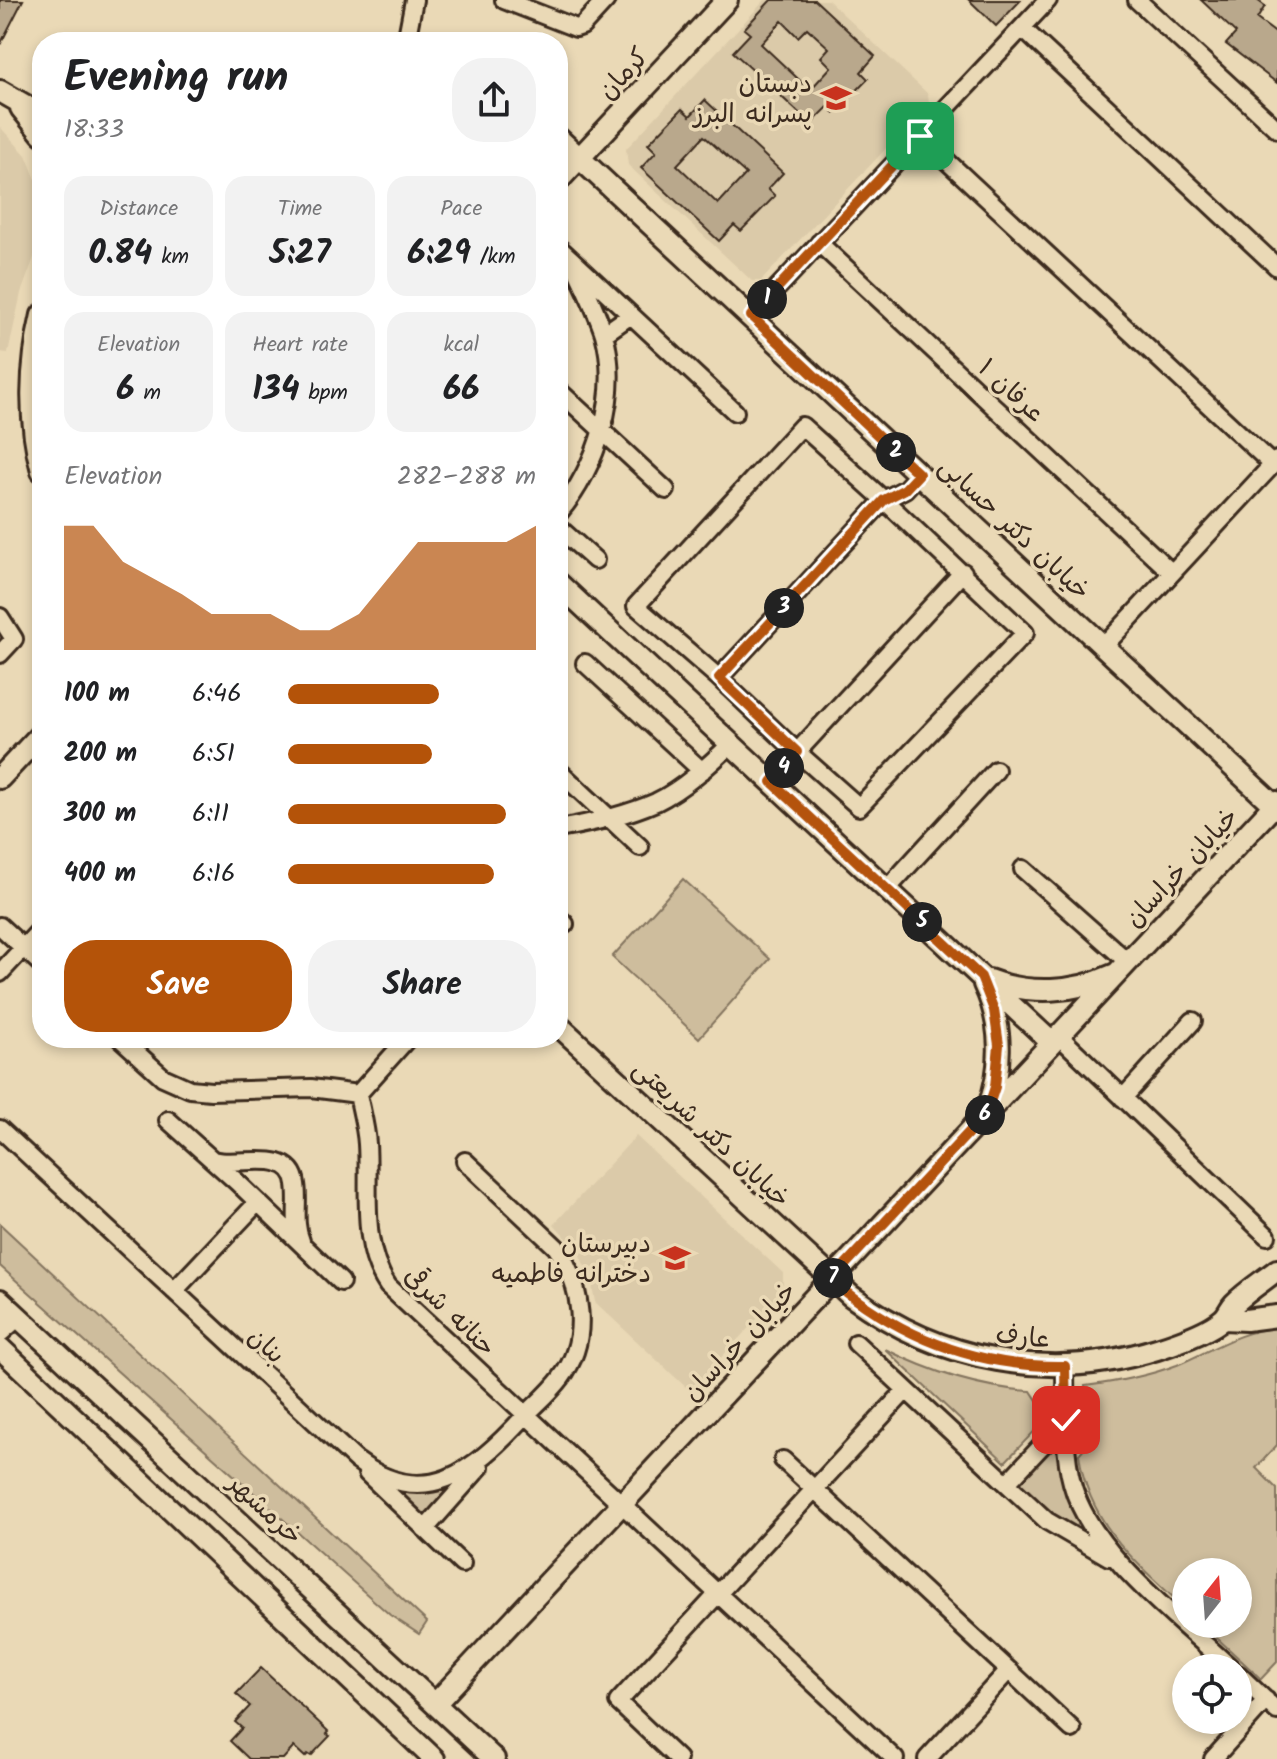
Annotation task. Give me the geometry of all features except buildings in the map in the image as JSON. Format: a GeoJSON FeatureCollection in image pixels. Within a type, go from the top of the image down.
{"type":"FeatureCollection","features":[{"type":"Feature","properties":{"kind":"street"},"geometry":{"type":"LineString","coordinates":[[408,32],[414,0]]}},
{"type":"Feature","properties":{"kind":"street"},"geometry":{"type":"LineString","coordinates":[[504,0],[576,28],[582,26],[606,0]]}},
{"type":"Feature","properties":{"kind":"street","name":"کرمان"},"geometry":{"type":"LineString","coordinates":[[568,170],[727,0]]}},
{"type":"Feature","properties":{"kind":"street"},"geometry":{"type":"LineString","coordinates":[[751,316],[1048,0]]}},
{"type":"Feature","properties":{"kind":"street"},"geometry":{"type":"LineString","coordinates":[[1137,0],[1274,120]]}},
{"type":"Feature","properties":{"kind":"street"},"geometry":{"type":"LineString","coordinates":[[1022,28],[1277,267]]}},
{"type":"Feature","properties":{"kind":"street"},"geometry":{"type":"LineString","coordinates":[[8,96],[32,109]]}},
{"type":"Feature","properties":{"kind":"street"},"geometry":{"type":"LineString","coordinates":[[8,96],[32,123]]}},
{"type":"Feature","properties":{"kind":"street"},"geometry":{"type":"LineString","coordinates":[[920,136],[1275,463],[1104,646]]}},
{"type":"Feature","properties":{"kind":"street","name":"خیابان دکتر حسابی"},"geometry":{"type":"LineString","coordinates":[[568,147],[1276,805]]}},
{"type":"Feature","properties":{"kind":"street","name":"عرفان ۱"},"geometry":{"type":"LineString","coordinates":[[819,243],[1172,573]]}},
{"type":"Feature","properties":{"kind":"street"},"geometry":{"type":"LineString","coordinates":[[568,256],[735,412]]}},
{"type":"Feature","properties":{"kind":"street"},"geometry":{"type":"LineString","coordinates":[[568,498],[587,469],[601,430],[608,392],[604,334],[572,260]]}},
{"type":"Feature","properties":{"kind":"street"},"geometry":{"type":"LineString","coordinates":[[604,334],[631,315]]}},
{"type":"Feature","properties":{"kind":"street"},"geometry":{"type":"LineString","coordinates":[[568,399],[666,490]]}},
{"type":"Feature","properties":{"kind":"street"},"geometry":{"type":"LineString","coordinates":[[802,426],[884,500],[1025,633],[859,807],[636,606],[802,426]]}},
{"type":"Feature","properties":{"kind":"street"},"geometry":{"type":"LineString","coordinates":[[719,678],[884,500],[905,489],[919,474]]}},
{"type":"Feature","properties":{"kind":"street"},"geometry":{"type":"LineString","coordinates":[[568,536],[595,560]]}},
{"type":"Feature","properties":{"kind":"street"},"geometry":{"type":"LineString","coordinates":[[772,782],[963,572]]}},
{"type":"Feature","properties":{"kind":"street"},"geometry":{"type":"LineString","coordinates":[[568,592],[981,977],[1123,1098],[1267,1236]]}},
{"type":"Feature","properties":{"kind":"street"},"geometry":{"type":"LineString","coordinates":[[0,617],[14,639],[0,654]]}},
{"type":"Feature","properties":{"kind":"street"},"geometry":{"type":"LineString","coordinates":[[585,663],[702,771]]}},
{"type":"Feature","properties":{"kind":"street"},"geometry":{"type":"LineString","coordinates":[[0,778],[32,744]]}},
{"type":"Feature","properties":{"kind":"street"},"geometry":{"type":"LineString","coordinates":[[568,827],[610,819],[658,801],[702,771],[731,744]]}},
{"type":"Feature","properties":{"kind":"street"},"geometry":{"type":"LineString","coordinates":[[887,889],[996,770]]}},
{"type":"Feature","properties":{"kind":"street"},"geometry":{"type":"LineString","coordinates":[[568,779],[640,847]]}},
{"type":"Feature","properties":{"kind":"street","name":"خیابان خراسان"},"geometry":{"type":"LineString","coordinates":[[435,1704],[1276,805]]}},
{"type":"Feature","properties":{"kind":"street"},"geometry":{"type":"LineString","coordinates":[[981,977],[1015,987],[1050,990],[1078,987],[1123,967],[1023,869]]}},
{"type":"Feature","properties":{"kind":"street"},"geometry":{"type":"LineString","coordinates":[[0,926],[32,956]]}},
{"type":"Feature","properties":{"kind":"street"},"geometry":{"type":"LineString","coordinates":[[0,973],[32,939]]}},
{"type":"Feature","properties":{"kind":"street"},"geometry":{"type":"LineString","coordinates":[[981,977],[994,1010],[999,1045],[995,1087],[986,1114]]}},
{"type":"Feature","properties":{"kind":"street"},"geometry":{"type":"LineString","coordinates":[[1123,1098],[1193,1021]]}},
{"type":"Feature","properties":{"kind":"street","name":"خیابان دکتر شریعتی"},"geometry":{"type":"LineString","coordinates":[[568,1034],[831,1280]]}},
{"type":"Feature","properties":{"kind":"street"},"geometry":{"type":"LineString","coordinates":[[131,1048],[163,1077],[190,1089],[311,1088],[358,1094],[399,1048]]}},
{"type":"Feature","properties":{"kind":"street","name":"حنانه شرقی"},"geometry":{"type":"LineString","coordinates":[[358,1094],[367,1140],[370,1240],[378,1269],[394,1294],[895,1759]]}},
{"type":"Feature","properties":{"kind":"street"},"geometry":{"type":"LineString","coordinates":[[168,1120],[341,1282]]}},
{"type":"Feature","properties":{"kind":"street","name":"بنان"},"geometry":{"type":"LineString","coordinates":[[0,1129],[356,1460],[367,1469],[393,1480],[422,1483],[463,1473],[494,1450],[561,1378],[574,1352],[580,1326],[576,1284],[556,1247],[465,1161]]}},
{"type":"Feature","properties":{"kind":"street"},"geometry":{"type":"LineString","coordinates":[[208,1157],[235,1163],[271,1161],[288,1168],[296,1183],[296,1220],[304,1246]]}},
{"type":"Feature","properties":{"kind":"street"},"geometry":{"type":"LineString","coordinates":[[235,1163],[233,1173],[237,1182]]}},
{"type":"Feature","properties":{"kind":"street"},"geometry":{"type":"LineString","coordinates":[[174,1291],[258,1202]]}},
{"type":"Feature","properties":{"kind":"street"},"geometry":{"type":"LineString","coordinates":[[277,1219],[287,1223],[296,1220]]}},
{"type":"Feature","properties":{"kind":"street"},"geometry":{"type":"LineString","coordinates":[[1277,1272],[1277,1292]]}},
{"type":"Feature","properties":{"kind":"street","name":"عارف"},"geometry":{"type":"LineString","coordinates":[[831,1280],[897,1327],[947,1349],[1001,1362],[1065,1366],[1138,1355],[1190,1336],[1223,1319],[1234,1304],[1277,1272]]}},
{"type":"Feature","properties":{"kind":"street","name":"خرمشهر"},"geometry":{"type":"LineString","coordinates":[[0,1300],[494,1759]]}},
{"type":"Feature","properties":{"kind":"street"},"geometry":{"type":"LineString","coordinates":[[0,1331],[17,1316]]}},
{"type":"Feature","properties":{"kind":"street","name":"عارف"},"geometry":{"type":"LineString","coordinates":[[1223,1319],[1277,1316]]}},
{"type":"Feature","properties":{"kind":"street"},"geometry":{"type":"LineString","coordinates":[[856,1343],[1047,1521],[1117,1562]]}},
{"type":"Feature","properties":{"kind":"street"},"geometry":{"type":"LineString","coordinates":[[0,1348],[434,1759]]}},
{"type":"Feature","properties":{"kind":"street"},"geometry":{"type":"LineString","coordinates":[[1065,1366],[1068,1468],[1077,1501],[1117,1562],[1216,1654]]}},
{"type":"Feature","properties":{"kind":"street"},"geometry":{"type":"LineString","coordinates":[[678,1759],[618,1702],[906,1390]]}},
{"type":"Feature","properties":{"kind":"street"},"geometry":{"type":"LineString","coordinates":[[1007,1483],[1066,1420]]}},
{"type":"Feature","properties":{"kind":"street"},"geometry":{"type":"LineString","coordinates":[[425,1529],[494,1450]]}},
{"type":"Feature","properties":{"kind":"street"},"geometry":{"type":"LineString","coordinates":[[356,1460],[462,1564]]}},
{"type":"Feature","properties":{"kind":"street"},"geometry":{"type":"LineString","coordinates":[[783,1460],[1072,1729]]}},
{"type":"Feature","properties":{"kind":"street"},"geometry":{"type":"LineString","coordinates":[[927,1759],[1009,1670]]}},
{"type":"Feature","properties":{"kind":"street"},"geometry":{"type":"LineString","coordinates":[[1213,1759],[1272,1706],[1252,1687]]}},
{"type":"Feature","properties":{"kind":"shaded area"},"geometry":{"type":"Polygon","coordinates":[[[765,0],[828,0],[928,94],[929,103],[761,281],[752,281],[628,165],[626,149],[765,0]]]}},
{"type":"Feature","properties":{"kind":"shaded area"},"geometry":{"type":"Polygon","coordinates":[[[0,127],[26,155],[32,170],[32,263],[21,293],[8,353],[0,352],[0,127]]]}},
{"type":"Feature","properties":{"kind":"shaded area"},"geometry":{"type":"Polygon","coordinates":[[[683,879],[770,959],[699,1038],[612,957],[683,879]]]}},
{"type":"Feature","properties":{"kind":"shaded area","name":"دبیرستان دخترانه فاطمیه"},"geometry":{"type":"Polygon","coordinates":[[[636,1136],[783,1273],[783,1291],[690,1391],[595,1302],[591,1280],[578,1251],[554,1224],[636,1136]]]}},
{"type":"Feature","properties":{"kind":"shaded area"},"geometry":{"type":"Polygon","coordinates":[[[0,1224],[427,1622],[419,1634],[390,1615],[0,1266],[0,1224]]]}},
{"type":"Feature","properties":{"kind":"shaded area"},"geometry":{"type":"Polygon","coordinates":[[[1277,1328],[1277,1445],[1256,1468],[1277,1489],[1277,1662],[1261,1679],[1252,1671],[1252,1654],[1234,1654],[1217,1638],[1252,1638],[1252,1558],[1172,1558],[1172,1596],[1133,1559],[1104,1522],[1084,1479],[1079,1454],[1086,1446],[1085,1386],[1155,1372],[1238,1337],[1277,1328]]]}},
{"type":"Feature","properties":{"kind":"shaded area"},"geometry":{"type":"Polygon","coordinates":[[[885,1349],[956,1378],[1031,1391],[1048,1417],[1005,1462],[885,1349]]]}},
{"type":"Feature","properties":{"kind":"shaded area"},"geometry":{"type":"Polygon","coordinates":[[[1053,1443],[1058,1445],[1071,1503],[1080,1521],[1075,1530],[1051,1517],[1014,1482],[1053,1443]]]}},
{"type":"Feature","properties":{"kind":"shaded area"},"geometry":{"type":"Polygon","coordinates":[[[465,1480],[425,1523],[391,1488],[428,1490],[465,1480]]]}},
{"type":"Feature","properties":{"kind":"place","name":"دبستان پسرانه البرز"},"geometry":{"type":"Point","coordinates":[836,98]}},
{"type":"Feature","properties":{"kind":"place","name":"دبیرستان دخترانه فاطمیه"},"geometry":{"type":"Point","coordinates":[675,1258]}},
{"type":"Feature","properties":{"kind":"route"},"geometry":{"type":"LineString","coordinates":[[920,136],[751,316],[919,474],[905,489],[884,500],[719,678],[797,752],[772,782],[981,977],[989,993],[998,1027],[998,1073],[986,1114],[831,1280],[897,1327],[947,1349],[1001,1362],[1065,1366],[1066,1420]]}}]}
